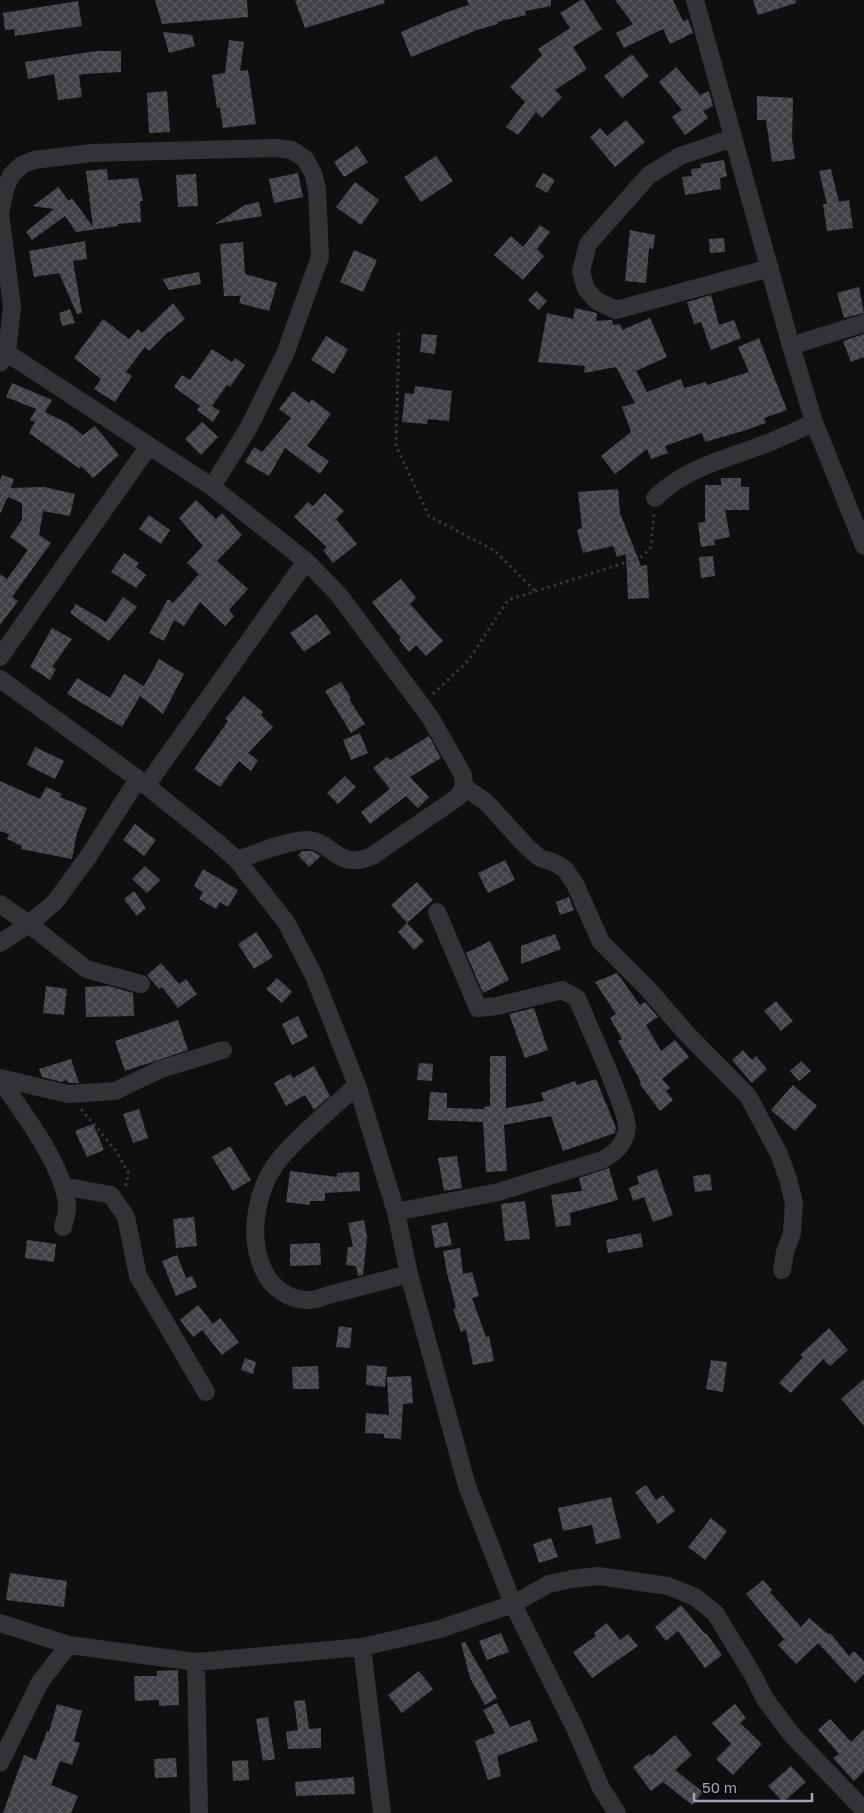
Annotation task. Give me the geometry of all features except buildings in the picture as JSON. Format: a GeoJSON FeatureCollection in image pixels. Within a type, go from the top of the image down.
{"type":"FeatureCollection","features":[{"type":"Feature","properties":{"kind":"street"},"geometry":{"type":"LineString","coordinates":[[695,0],[791,346],[814,422],[858,512],[864,546]]}},
{"type":"Feature","properties":{"kind":"street"},"geometry":{"type":"LineString","coordinates":[[733,138],[680,156],[649,175],[588,244],[581,271],[586,289],[597,301],[616,310],[770,268]]}},
{"type":"Feature","properties":{"kind":"street"},"geometry":{"type":"LineString","coordinates":[[212,487],[249,427],[284,354],[320,257],[317,189],[313,173],[305,159],[292,150],[277,148],[91,153],[34,160],[22,165],[12,174],[6,186],[0,212],[12,306],[4,358],[149,446],[212,487],[306,562],[339,595],[421,705],[463,775],[464,787],[458,797],[372,856],[360,861],[347,860],[307,840],[237,860]]}},
{"type":"Feature","properties":{"kind":"street"},"geometry":{"type":"LineString","coordinates":[[791,346],[864,323]]}},
{"type":"Feature","properties":{"kind":"street"},"geometry":{"type":"LineString","coordinates":[[655,498],[669,484],[687,473],[767,444],[814,422]]}},
{"type":"Feature","properties":{"kind":"street"},"geometry":{"type":"LineString","coordinates":[[0,657],[149,446]]}},
{"type":"Feature","properties":{"kind":"street"},"geometry":{"type":"LineString","coordinates":[[0,943],[29,924],[55,902],[306,562]]}},
{"type":"Feature","properties":{"kind":"street"},"geometry":{"type":"LineString","coordinates":[[0,680],[142,783],[237,860],[286,922],[314,976],[357,1085],[396,1212],[409,1274],[466,1486],[513,1604],[574,1726],[602,1788],[618,1813]]}},
{"type":"Feature","properties":{"kind":"street"},"geometry":{"type":"LineString","coordinates":[[464,787],[486,802],[527,847],[540,858],[565,869],[575,884],[601,942],[647,988],[748,1096],[779,1154],[794,1203],[792,1233],[785,1252],[782,1270]]}},
{"type":"Feature","properties":{"kind":"street"},"geometry":{"type":"LineString","coordinates":[[0,904],[29,924],[86,969],[141,984]]}},
{"type":"Feature","properties":{"kind":"street"},"geometry":{"type":"LineString","coordinates":[[396,1212],[498,1192],[602,1160],[613,1154],[624,1142],[627,1126],[620,1103],[577,998],[562,990],[497,1006],[478,1008],[437,912]]}},
{"type":"Feature","properties":{"kind":"street"},"geometry":{"type":"LineString","coordinates":[[0,1079],[68,1094],[115,1091],[160,1069],[222,1050]]}},
{"type":"Feature","properties":{"kind":"street"},"geometry":{"type":"LineString","coordinates":[[0,1079],[38,1134],[63,1186],[67,1209],[63,1227]]}},
{"type":"Feature","properties":{"kind":"street"},"geometry":{"type":"LineString","coordinates":[[357,1085],[282,1156],[268,1178],[259,1202],[254,1236],[260,1263],[265,1274],[288,1297],[307,1300],[409,1274]]}},
{"type":"Feature","properties":{"kind":"street"},"geometry":{"type":"LineString","coordinates":[[63,1186],[111,1195],[126,1216],[138,1276],[206,1392]]}},
{"type":"Feature","properties":{"kind":"street"},"geometry":{"type":"LineString","coordinates":[[0,1622],[69,1645],[196,1662],[362,1647],[440,1629],[513,1604],[549,1584],[598,1576],[668,1586],[695,1596],[715,1613],[753,1675],[765,1699],[792,1735],[864,1810]]}},
{"type":"Feature","properties":{"kind":"street"},"geometry":{"type":"LineString","coordinates":[[0,1763],[40,1682],[69,1645]]}},
{"type":"Feature","properties":{"kind":"street"},"geometry":{"type":"LineString","coordinates":[[362,1647],[382,1813]]}},
{"type":"Feature","properties":{"kind":"street"},"geometry":{"type":"LineString","coordinates":[[196,1662],[199,1813]]}},
{"type":"Feature","properties":{"kind":"path"},"geometry":{"type":"LineString","coordinates":[[399,333],[396,446],[430,516],[495,551],[535,591]]}},
{"type":"Feature","properties":{"kind":"path"},"geometry":{"type":"LineString","coordinates":[[421,705],[468,661],[508,600],[640,558],[651,547],[655,498]]}},
{"type":"Feature","properties":{"kind":"path"},"geometry":{"type":"LineString","coordinates":[[68,1094],[116,1151],[129,1174],[124,1188],[111,1195]]}}]}
